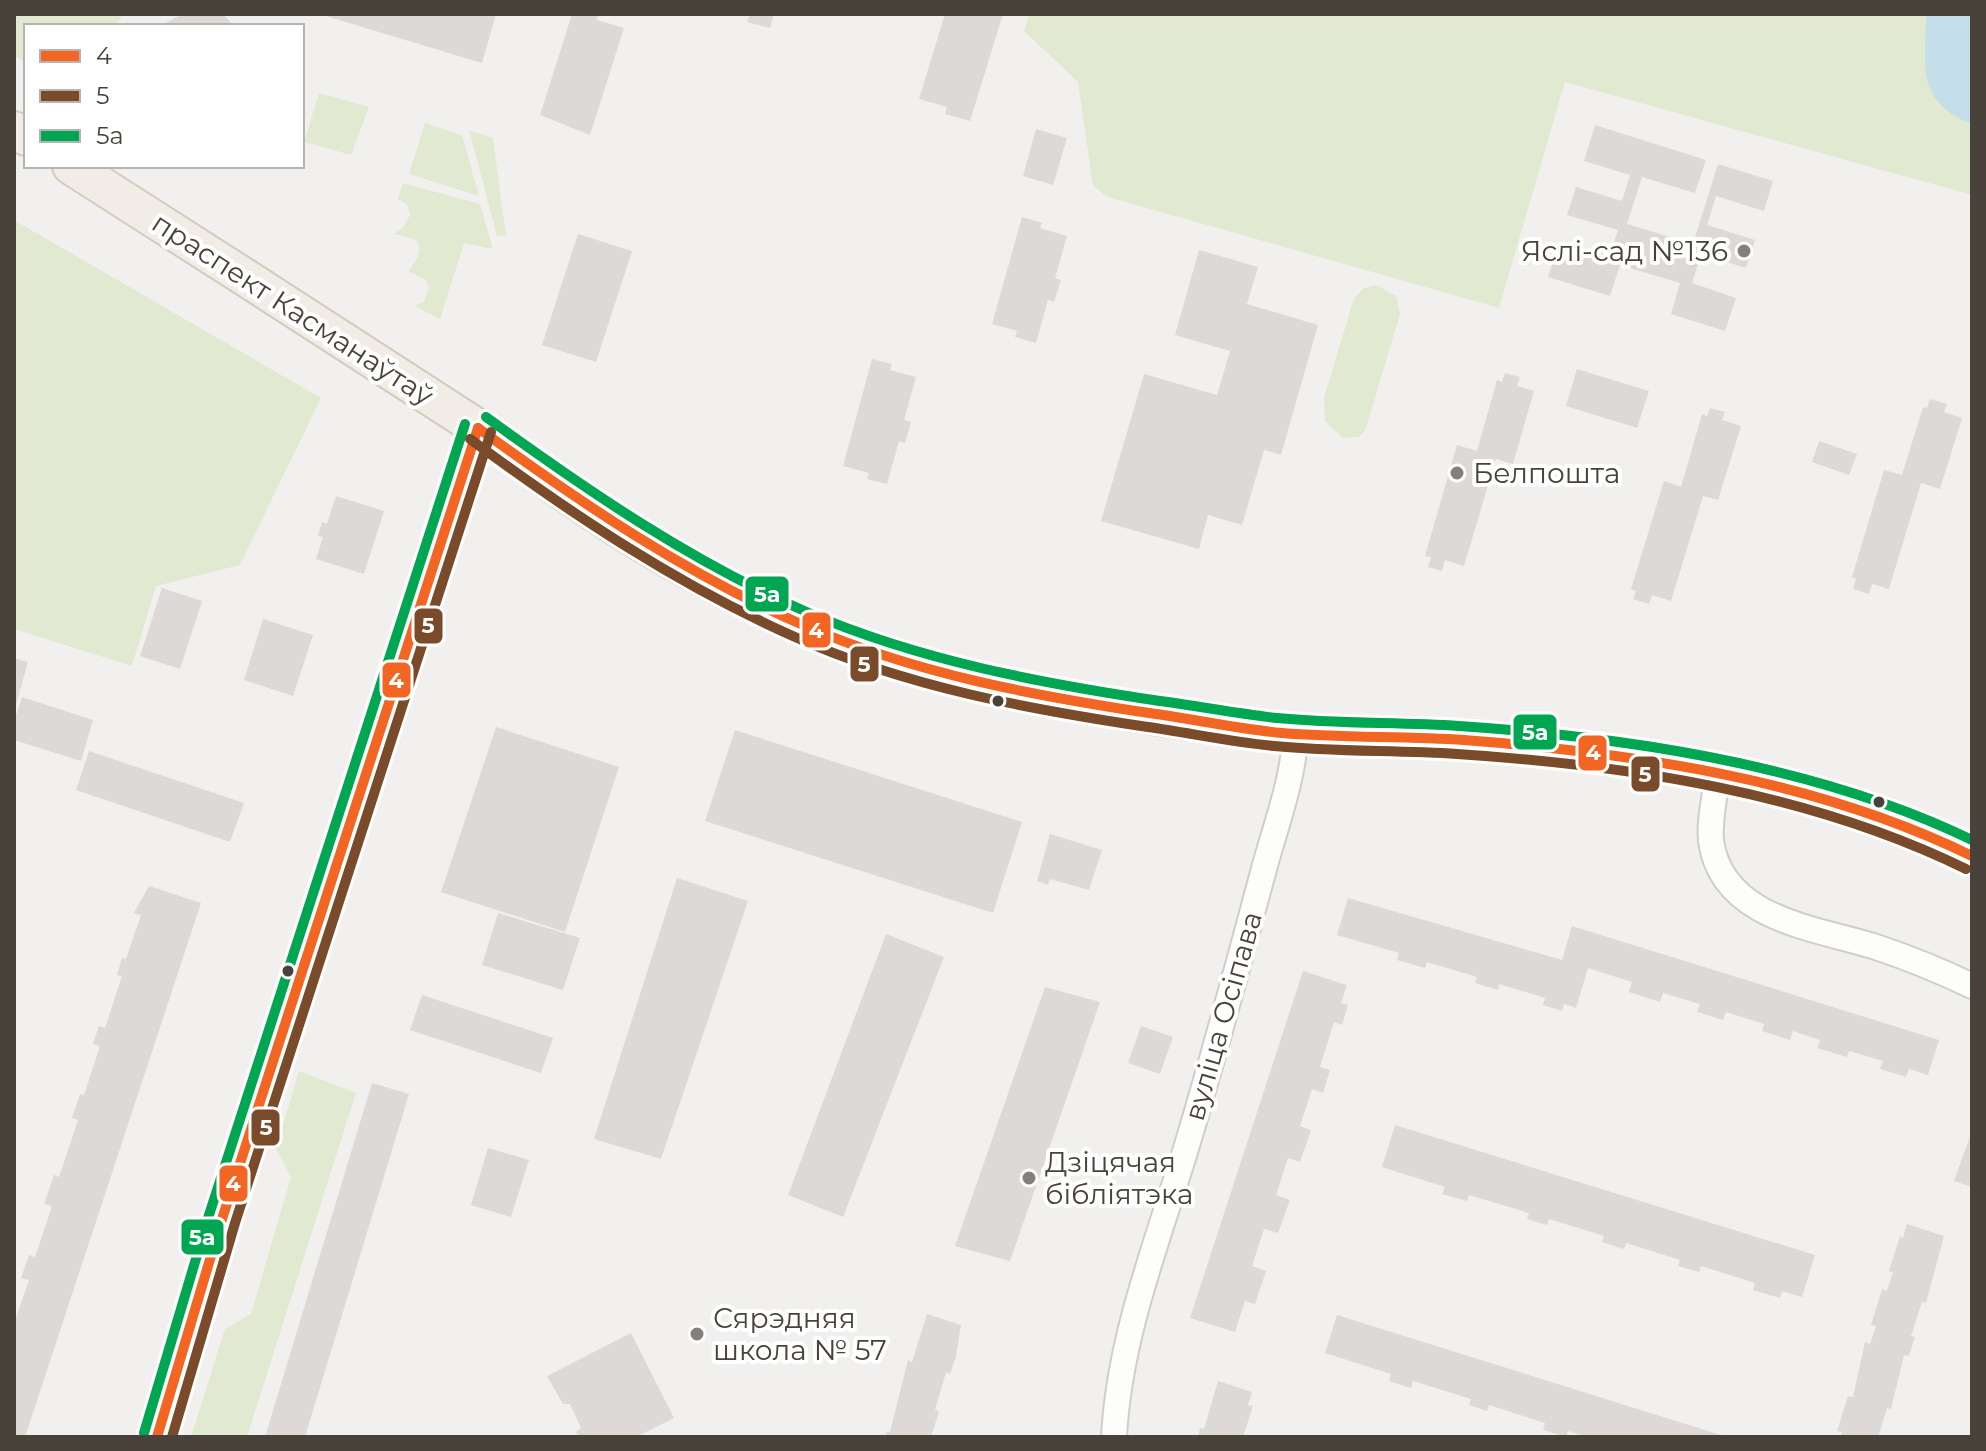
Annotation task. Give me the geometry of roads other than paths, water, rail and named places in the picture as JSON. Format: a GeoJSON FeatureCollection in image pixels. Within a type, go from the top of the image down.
{"type":"FeatureCollection","features":[{"type":"Feature","properties":{"kind":"main road","name":"праспект Касманаўтаў"},"geometry":{"type":"LineString","coordinates":[[74,168],[478,428],[566,493],[646,544],[757,605],[856,647],[931,670],[1105,707],[1296,734],[1463,740],[1583,751],[1718,774],[1876,813],[1972,856]]}},
{"type":"Feature","properties":{"kind":"main road"},"geometry":{"type":"LineString","coordinates":[[157,1437],[222,1219],[478,428]]}},
{"type":"Feature","properties":{"kind":"street","name":"вуліца Осіпава"},"geometry":{"type":"LineString","coordinates":[[1114,1437],[1117,1391],[1132,1324],[1229,1007],[1264,868],[1293,776],[1296,734]]}},
{"type":"Feature","properties":{"kind":"street"},"geometry":{"type":"LineString","coordinates":[[1718,774],[1711,840],[1715,855],[1731,882],[1756,907],[1776,920],[1876,947],[1972,986]]}},
{"type":"Feature","properties":{"kind":"water"},"geometry":{"type":"Polygon","coordinates":[[[1926,14],[1972,14],[1972,124],[1953,115],[1932,92],[1925,65],[1926,14]]]}},
{"type":"Feature","properties":{"kind":"place","name":"Яслі-сад №136"},"geometry":{"type":"Point","coordinates":[1744,251]}},
{"type":"Feature","properties":{"kind":"place","name":"Белпошта"},"geometry":{"type":"Point","coordinates":[1457,473]}},
{"type":"Feature","properties":{"kind":"place","name":"Дзіцячая бібліятэка"},"geometry":{"type":"Point","coordinates":[1029,1178]}},
{"type":"Feature","properties":{"kind":"place","name":"Сярэдняя школа № 57"},"geometry":{"type":"Point","coordinates":[697,1334]}}]}
